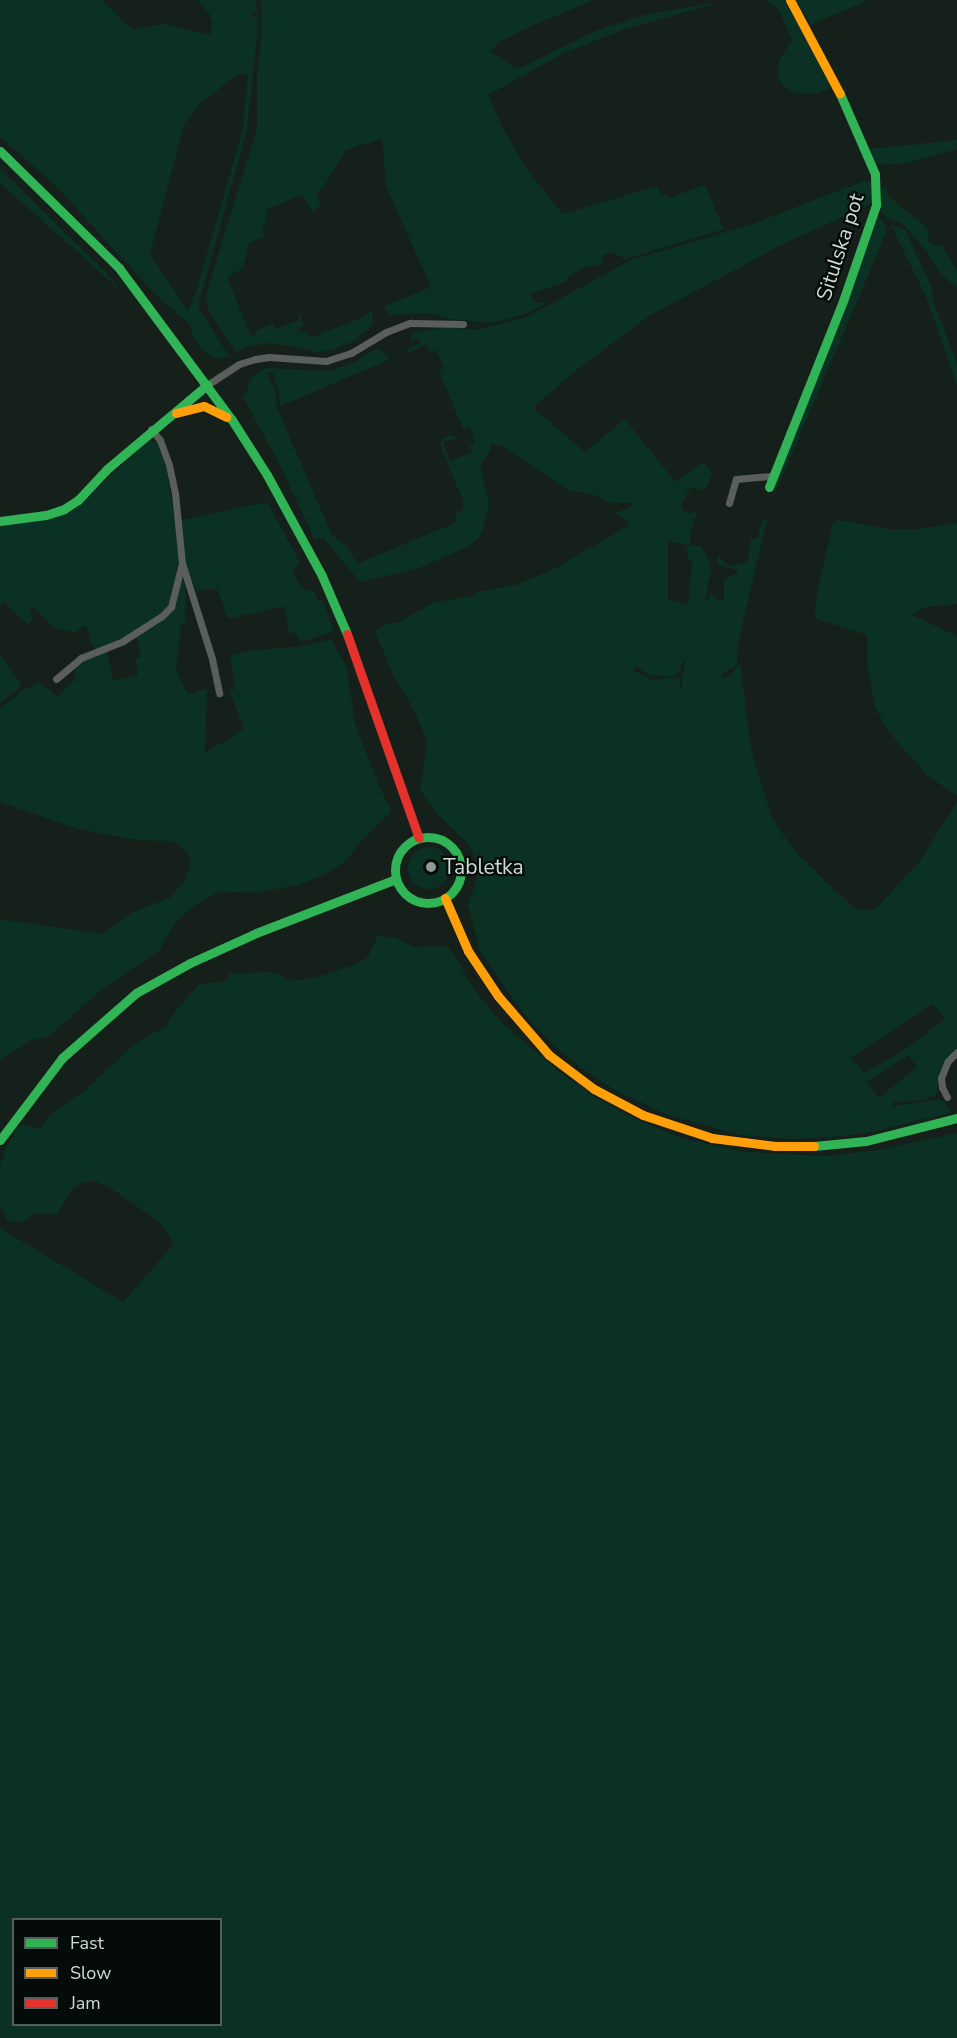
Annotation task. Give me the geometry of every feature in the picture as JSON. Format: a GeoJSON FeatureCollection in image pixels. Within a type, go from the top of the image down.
{"type":"FeatureCollection","features":[{"type":"Feature","properties":{"kind":"main road","name":"Situlska pot"},"geometry":{"type":"LineString","coordinates":[[769,487],[843,301],[876,205],[877,190],[875,174],[852,116],[790,0]]}},
{"type":"Feature","properties":{"kind":"main road"},"geometry":{"type":"LineString","coordinates":[[0,151],[119,268],[207,385],[249,447],[322,576],[339,615],[419,838]]}},
{"type":"Feature","properties":{"kind":"main road"},"geometry":{"type":"LineString","coordinates":[[0,521],[46,515],[64,509],[78,500],[106,469],[163,419],[207,385]]}},
{"type":"Feature","properties":{"kind":"main road"},"geometry":{"type":"LineString","coordinates":[[163,419],[188,408],[209,407],[228,418],[249,447]]}},
{"type":"Feature","properties":{"kind":"main road"},"geometry":{"type":"LineString","coordinates":[[419,838],[440,839],[456,852],[461,872],[458,882],[445,898],[436,902],[416,901],[407,896],[396,879],[397,859],[410,842],[419,838]]}},
{"type":"Feature","properties":{"kind":"main road"},"geometry":{"type":"LineString","coordinates":[[0,1140],[62,1058],[136,993],[190,963],[256,933],[396,879]]}},
{"type":"Feature","properties":{"kind":"main road"},"geometry":{"type":"LineString","coordinates":[[445,898],[468,951],[492,987],[549,1054],[594,1089],[643,1115],[712,1138],[775,1146],[821,1146],[866,1141],[957,1118]]}},
{"type":"Feature","properties":{"kind":"street"},"geometry":{"type":"LineString","coordinates":[[207,385],[239,364],[255,359],[269,357],[326,362],[351,353],[386,332],[407,324],[463,324]]}},
{"type":"Feature","properties":{"kind":"street"},"geometry":{"type":"LineString","coordinates":[[151,429],[160,440],[169,465],[175,493],[182,563],[212,659],[219,693]]}},
{"type":"Feature","properties":{"kind":"street"},"geometry":{"type":"LineString","coordinates":[[729,503],[736,479],[772,476]]}},
{"type":"Feature","properties":{"kind":"street"},"geometry":{"type":"LineString","coordinates":[[56,679],[81,658],[123,641],[162,616],[171,607],[182,563]]}},
{"type":"Feature","properties":{"kind":"street"},"geometry":{"type":"LineString","coordinates":[[947,1097],[942,1087],[942,1078],[948,1061],[957,1052]]}},
{"type":"Feature","properties":{"kind":"green space"},"geometry":{"type":"Polygon","coordinates":[[[0,0],[103,0],[132,30],[163,24],[210,35],[212,23],[210,15],[198,0],[256,0],[257,14],[252,14],[252,17],[257,17],[257,36],[247,130],[200,298],[195,298],[200,300],[199,309],[229,356],[221,359],[210,356],[201,348],[192,335],[190,324],[159,298],[52,182],[0,137],[0,0]],[[237,74],[198,106],[184,124],[150,254],[188,311],[197,288],[243,129],[248,74],[237,74]]]}},
{"type":"Feature","properties":{"kind":"green space"},"geometry":{"type":"Polygon","coordinates":[[[261,0],[595,0],[531,26],[498,43],[490,51],[516,68],[595,31],[644,15],[712,3],[625,29],[564,53],[488,95],[525,167],[563,214],[657,186],[662,196],[667,195],[669,198],[705,185],[724,229],[625,259],[612,252],[602,256],[604,261],[602,264],[585,267],[568,277],[566,282],[529,294],[536,303],[549,302],[526,314],[492,323],[451,319],[429,313],[394,315],[388,313],[381,302],[385,306],[431,287],[386,186],[382,138],[346,150],[323,188],[316,193],[321,206],[311,211],[302,194],[266,210],[267,217],[262,230],[265,236],[249,243],[243,268],[227,277],[251,336],[256,334],[255,331],[273,324],[276,329],[299,320],[299,312],[304,325],[298,328],[301,334],[307,331],[311,338],[370,314],[369,306],[373,315],[372,325],[354,341],[333,350],[318,352],[273,343],[253,345],[236,352],[210,313],[206,303],[207,292],[257,128],[257,76],[262,30],[261,0]]]}},
{"type":"Feature","properties":{"kind":"green space"},"geometry":{"type":"Polygon","coordinates":[[[767,0],[786,0],[831,88],[818,93],[795,93],[784,86],[777,76],[779,60],[792,40],[779,10],[767,0]]]}},
{"type":"Feature","properties":{"kind":"green space"},"geometry":{"type":"Polygon","coordinates":[[[796,0],[868,0],[811,25],[796,0]]]}},
{"type":"Feature","properties":{"kind":"green space"},"geometry":{"type":"Polygon","coordinates":[[[957,140],[956,149],[907,163],[885,165],[874,163],[869,149],[957,140]]]}},
{"type":"Feature","properties":{"kind":"green space"},"geometry":{"type":"Polygon","coordinates":[[[0,169],[106,272],[121,291],[0,183],[0,169]]]}},
{"type":"Feature","properties":{"kind":"green space"},"geometry":{"type":"Polygon","coordinates":[[[864,181],[872,181],[874,185],[873,203],[785,243],[649,316],[575,371],[533,408],[585,452],[625,419],[675,482],[703,462],[712,473],[705,490],[691,487],[681,504],[682,509],[689,513],[697,512],[690,534],[690,546],[701,546],[709,560],[711,569],[705,599],[709,600],[711,594],[719,601],[724,600],[724,579],[737,574],[738,571],[717,564],[718,555],[729,566],[748,562],[751,539],[757,539],[763,518],[767,520],[738,643],[737,665],[721,675],[724,678],[731,674],[740,664],[752,754],[772,818],[795,852],[855,909],[874,910],[883,901],[920,861],[957,802],[957,1048],[939,1078],[936,1095],[922,1100],[893,1102],[892,1106],[938,1100],[944,1101],[952,1112],[872,1132],[832,1137],[793,1139],[741,1135],[668,1115],[615,1090],[577,1065],[544,1036],[524,1014],[480,951],[468,905],[477,878],[475,858],[469,845],[439,816],[420,790],[427,741],[413,708],[395,679],[375,631],[383,625],[399,622],[435,602],[474,596],[476,592],[516,585],[554,569],[627,526],[628,521],[616,513],[633,506],[633,503],[612,503],[592,494],[570,491],[504,447],[490,444],[491,450],[480,465],[489,504],[483,531],[477,540],[467,547],[419,568],[360,582],[323,537],[315,540],[277,459],[243,397],[254,375],[265,368],[330,371],[355,362],[374,350],[380,349],[386,355],[389,360],[280,406],[279,391],[272,371],[267,373],[276,394],[277,408],[332,535],[347,547],[357,564],[457,522],[455,515],[463,508],[463,501],[440,444],[442,439],[451,435],[458,438],[459,442],[455,438],[443,443],[450,461],[472,452],[469,446],[475,444],[470,428],[463,429],[439,371],[444,368],[436,350],[430,352],[427,344],[409,352],[405,350],[420,343],[418,338],[411,341],[411,333],[447,327],[477,330],[527,317],[631,260],[750,225],[864,181]],[[668,541],[668,600],[688,604],[692,561],[688,557],[687,545],[668,541]],[[684,658],[679,672],[671,677],[647,674],[636,666],[634,671],[652,680],[680,677],[680,688],[682,687],[682,674],[685,673],[684,658]],[[933,1004],[851,1058],[864,1073],[904,1050],[945,1019],[933,1004]],[[908,1055],[867,1082],[879,1098],[917,1067],[908,1055]]]}},
{"type":"Feature","properties":{"kind":"green space"},"geometry":{"type":"Polygon","coordinates":[[[882,187],[885,187],[889,196],[920,221],[929,232],[928,241],[933,245],[942,246],[957,270],[957,288],[941,274],[927,252],[902,223],[887,218],[881,212],[882,187]]]}},
{"type":"Feature","properties":{"kind":"green space"},"geometry":{"type":"Polygon","coordinates":[[[877,215],[885,224],[887,231],[774,496],[777,478],[877,215]]]}},
{"type":"Feature","properties":{"kind":"green space"},"geometry":{"type":"Polygon","coordinates":[[[891,225],[905,230],[933,290],[931,294],[957,365],[957,385],[927,299],[891,225]]]}},
{"type":"Feature","properties":{"kind":"green space"},"geometry":{"type":"Polygon","coordinates":[[[149,440],[158,443],[167,470],[180,556],[168,607],[139,630],[96,649],[89,640],[90,631],[84,625],[75,633],[53,627],[32,605],[29,611],[34,619],[27,625],[5,602],[0,606],[0,525],[81,503],[149,440]]]}},
{"type":"Feature","properties":{"kind":"green space"},"geometry":{"type":"Polygon","coordinates":[[[267,502],[300,563],[293,570],[296,579],[303,589],[314,592],[318,602],[322,600],[334,631],[301,642],[297,634],[289,632],[284,606],[228,619],[217,589],[197,591],[192,584],[185,560],[181,520],[267,502]]]}},
{"type":"Feature","properties":{"kind":"green space"},"geometry":{"type":"Polygon","coordinates":[[[838,520],[887,529],[917,529],[957,523],[957,604],[926,607],[912,615],[957,636],[957,796],[927,775],[889,732],[875,707],[867,665],[867,635],[814,618],[817,592],[833,523],[838,520]]]}},
{"type":"Feature","properties":{"kind":"green space"},"geometry":{"type":"Polygon","coordinates":[[[179,578],[185,579],[185,622],[181,623],[176,671],[188,695],[207,688],[205,755],[216,745],[229,740],[244,728],[229,689],[235,690],[230,656],[248,651],[303,646],[331,639],[347,669],[355,724],[379,786],[392,811],[356,847],[347,860],[324,875],[299,885],[251,893],[220,891],[196,904],[175,923],[159,951],[100,991],[48,1037],[32,1040],[0,1060],[0,919],[102,934],[133,912],[170,898],[185,880],[191,864],[188,853],[173,841],[139,840],[78,829],[0,802],[0,708],[25,689],[40,683],[58,697],[73,680],[78,681],[74,676],[77,667],[92,656],[107,650],[113,681],[138,675],[135,659],[141,657],[136,636],[165,619],[173,608],[179,578]]]}},
{"type":"Feature","properties":{"kind":"green space"},"geometry":{"type":"Polygon","coordinates":[[[0,655],[20,682],[20,687],[0,703],[0,655]]]}},
{"type":"Feature","properties":{"kind":"green space"},"geometry":{"type":"Polygon","coordinates":[[[429,847],[444,853],[450,868],[444,883],[429,889],[414,883],[408,868],[414,853],[429,847]]]}},
{"type":"Feature","properties":{"kind":"green space"},"geometry":{"type":"Polygon","coordinates":[[[378,935],[396,938],[414,947],[448,946],[479,996],[501,1022],[562,1074],[600,1100],[637,1120],[685,1139],[745,1152],[828,1156],[884,1149],[957,1133],[957,2038],[0,2038],[0,1228],[123,1302],[174,1244],[167,1231],[156,1219],[107,1186],[94,1181],[82,1183],[70,1191],[57,1215],[35,1214],[21,1223],[6,1220],[4,1210],[0,1208],[0,1166],[6,1148],[18,1127],[23,1124],[39,1129],[53,1112],[83,1092],[135,1044],[166,1026],[176,1010],[199,985],[229,980],[229,974],[268,972],[281,974],[285,979],[295,981],[317,977],[357,964],[368,957],[378,935]]]}},
{"type":"Feature","properties":{"kind":"traffic: fast"},"geometry":{"type":"LineString","coordinates":[[769,487],[843,301],[876,205],[875,174],[840,94]]}},
{"type":"Feature","properties":{"kind":"traffic: fast"},"geometry":{"type":"LineString","coordinates":[[0,151],[119,268],[232,420],[267,475],[322,576],[347,634]]}},
{"type":"Feature","properties":{"kind":"traffic: fast"},"geometry":{"type":"LineString","coordinates":[[0,521],[46,515],[64,509],[78,500],[107,469],[207,385]]}},
{"type":"Feature","properties":{"kind":"traffic: fast"},"geometry":{"type":"LineString","coordinates":[[428,837],[441,840],[451,847],[458,857],[461,870],[458,883],[451,893],[441,900],[428,903],[415,900],[405,893],[398,883],[395,870],[398,857],[405,847],[415,840],[428,837]]}},
{"type":"Feature","properties":{"kind":"traffic: fast"},"geometry":{"type":"LineString","coordinates":[[0,1140],[62,1058],[136,993],[190,963],[256,933],[396,879]]}},
{"type":"Feature","properties":{"kind":"traffic: fast"},"geometry":{"type":"LineString","coordinates":[[814,1146],[866,1141],[957,1118]]}},
{"type":"Feature","properties":{"kind":"traffic: slow"},"geometry":{"type":"LineString","coordinates":[[790,0],[840,94]]}},
{"type":"Feature","properties":{"kind":"traffic: slow"},"geometry":{"type":"LineString","coordinates":[[176,413],[204,406],[227,417]]}},
{"type":"Feature","properties":{"kind":"traffic: slow"},"geometry":{"type":"LineString","coordinates":[[445,898],[468,951],[498,996],[549,1055],[594,1089],[643,1115],[712,1138],[775,1146],[814,1146]]}},
{"type":"Feature","properties":{"kind":"traffic: jam"},"geometry":{"type":"LineString","coordinates":[[347,634],[419,838]]}},
{"type":"Feature","properties":{"kind":"place","name":"Tabletka"},"geometry":{"type":"Point","coordinates":[431,867]}}]}
